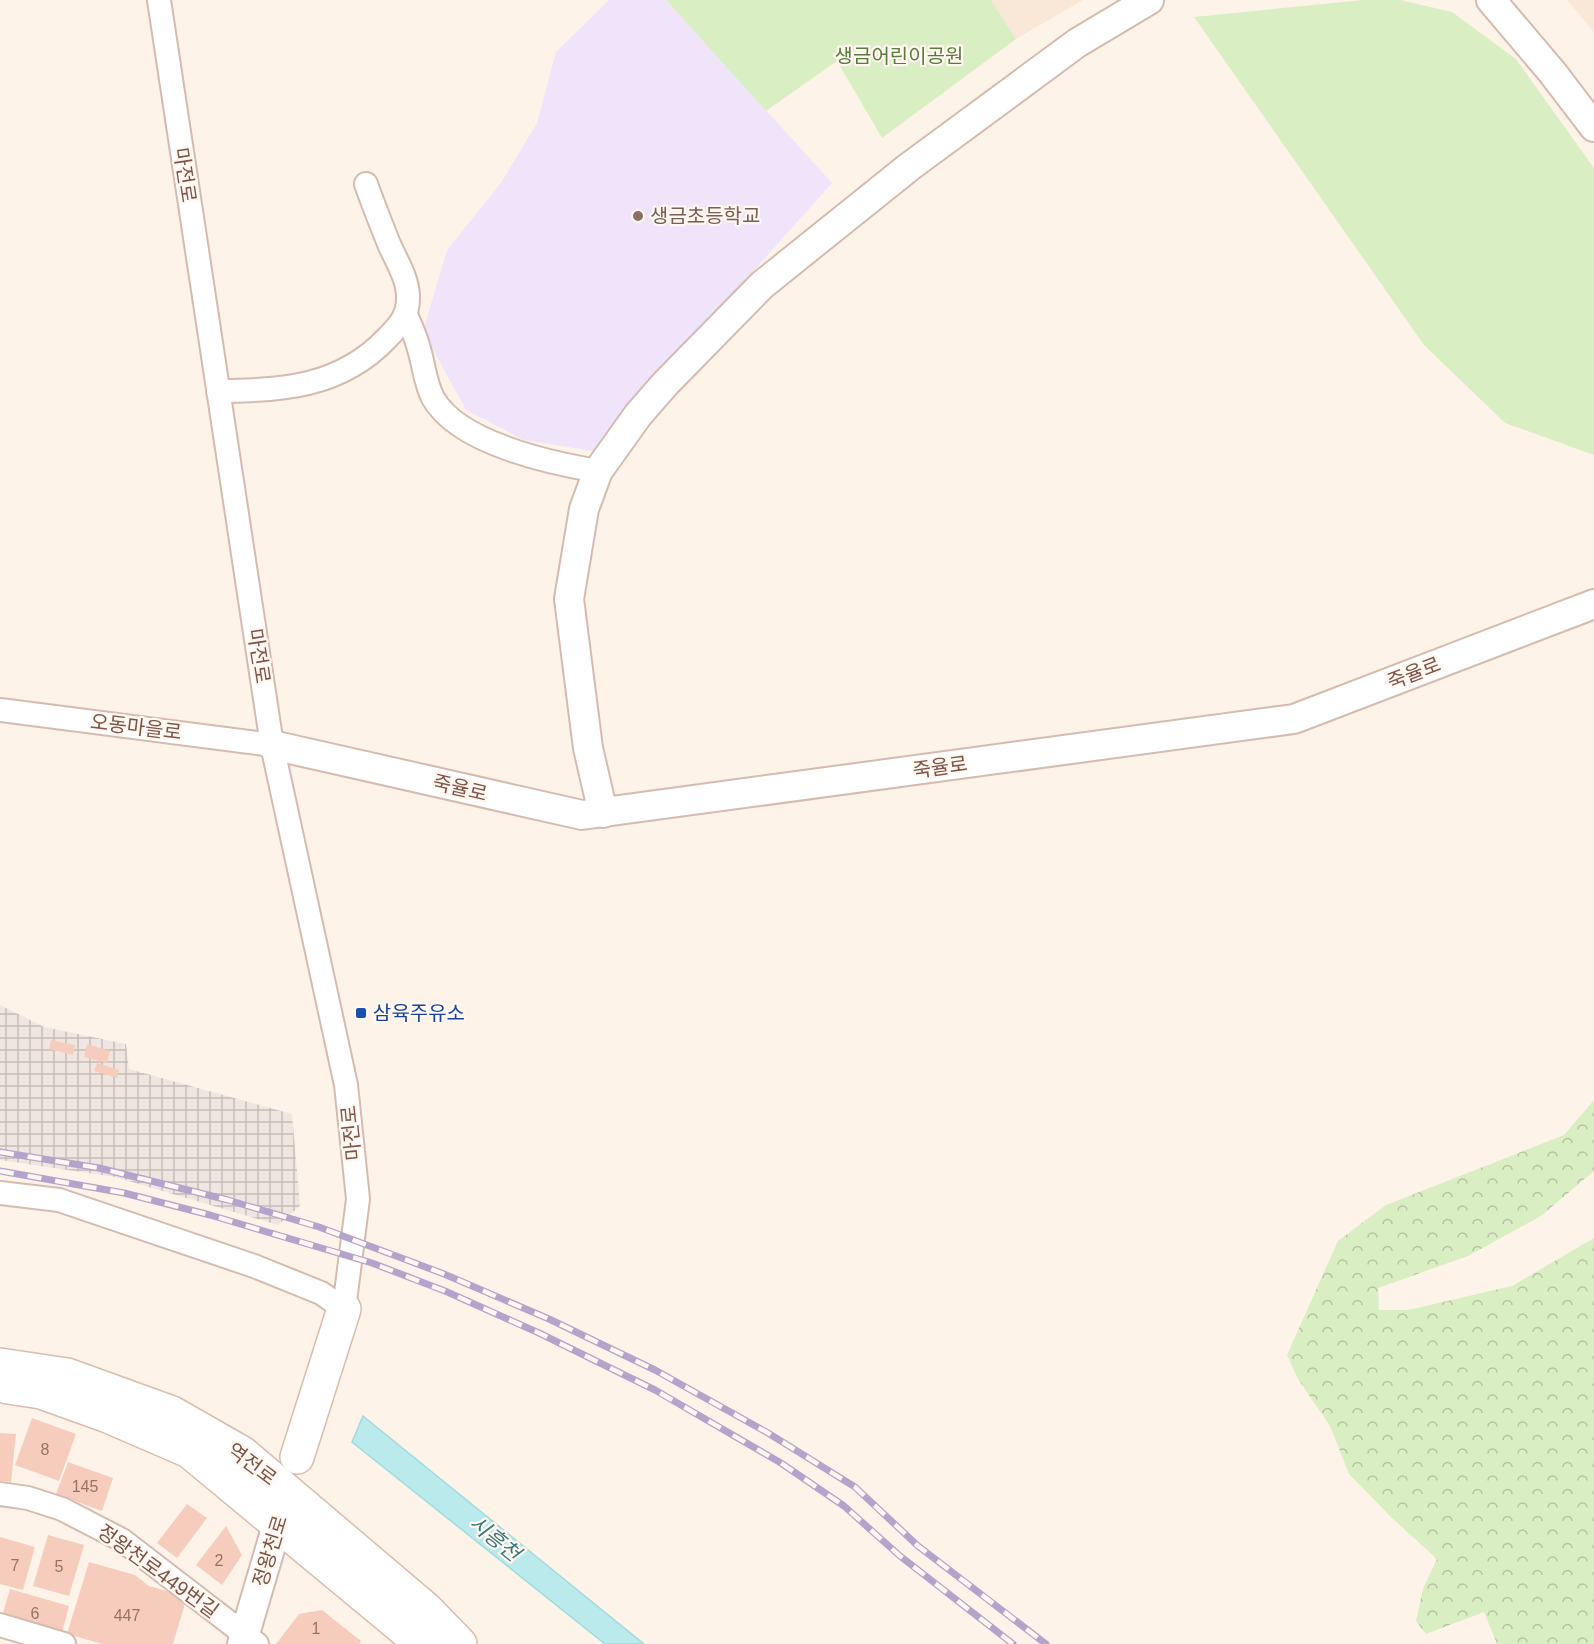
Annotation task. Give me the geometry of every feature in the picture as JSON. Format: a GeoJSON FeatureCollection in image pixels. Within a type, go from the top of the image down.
{"type":"FeatureCollection","features":[{"type":"Feature","properties":{"kind":"main road"},"geometry":{"type":"LineString","coordinates":[[297,1457],[344,1309]]}},
{"type":"Feature","properties":{"kind":"main road","name":"역전로"},"geometry":{"type":"LineString","coordinates":[[0,1365],[67,1375],[172,1413],[242,1453],[426,1609],[460,1644]]}},
{"type":"Feature","properties":{"kind":"main road","name":"역전로"},"geometry":{"type":"LineString","coordinates":[[0,1386],[41,1392],[108,1416],[189,1451],[422,1644]]}},
{"type":"Feature","properties":{"kind":"street","name":"마전로"},"geometry":{"type":"LineString","coordinates":[[159,0],[273,745],[346,1085],[358,1199],[344,1309]]}},
{"type":"Feature","properties":{"kind":"street"},"geometry":{"type":"LineString","coordinates":[[603,813],[588,748],[569,599],[584,509],[598,471],[638,415],[665,384],[762,285],[909,167],[1021,84],[1077,43],[1149,0]]}},
{"type":"Feature","properties":{"kind":"street"},"geometry":{"type":"LineString","coordinates":[[1491,0],[1552,72],[1594,127]]}},
{"type":"Feature","properties":{"kind":"street"},"geometry":{"type":"LineString","coordinates":[[218,391],[266,389],[302,384],[345,371],[377,349],[401,324],[406,315],[408,297],[404,277],[366,184]]}},
{"type":"Feature","properties":{"kind":"street"},"geometry":{"type":"LineString","coordinates":[[406,315],[419,347],[433,397],[451,419],[480,438],[521,453],[598,471]]}},
{"type":"Feature","properties":{"kind":"street","name":"죽율로"},"geometry":{"type":"LineString","coordinates":[[273,745],[582,815],[603,813],[1294,719],[1594,604]]}},
{"type":"Feature","properties":{"kind":"street","name":"오동마을로"},"geometry":{"type":"LineString","coordinates":[[0,710],[273,745]]}},
{"type":"Feature","properties":{"kind":"street"},"geometry":{"type":"LineString","coordinates":[[0,1192],[59,1200],[244,1263],[321,1293],[344,1309]]}},
{"type":"Feature","properties":{"kind":"street","name":"정왕천로"},"geometry":{"type":"LineString","coordinates":[[248,1641],[297,1457]]}},
{"type":"Feature","properties":{"kind":"street","name":"정왕천로449번길"},"geometry":{"type":"LineString","coordinates":[[0,1494],[28,1498],[62,1509],[122,1540],[248,1641]]}},
{"type":"Feature","properties":{"kind":"street"},"geometry":{"type":"LineString","coordinates":[[0,1625],[64,1644]]}},
{"type":"Feature","properties":{"kind":"shaded area","name":"생금초등학교"},"geometry":{"type":"Polygon","coordinates":[[[609,0],[666,0],[832,183],[593,451],[524,440],[466,410],[423,331],[447,250],[501,183],[537,123],[556,52],[609,0]]]}},
{"type":"Feature","properties":{"kind":"shaded area"},"geometry":{"type":"Polygon","coordinates":[[[991,0],[1083,0],[1016,39],[991,0]]]}},
{"type":"Feature","properties":{"kind":"shaded area"},"geometry":{"type":"Polygon","coordinates":[[[1567,0],[1594,0],[1594,32],[1567,0]]]}},
{"type":"Feature","properties":{"kind":"shaded area"},"geometry":{"type":"Polygon","coordinates":[[[0,1005],[44,1027],[126,1044],[129,1069],[292,1114],[300,1206],[278,1225],[115,1177],[0,1160],[0,1005]]]}},
{"type":"Feature","properties":{"kind":"green space","name":"생금어린이공원"},"geometry":{"type":"Polygon","coordinates":[[[666,0],[991,0],[1016,39],[882,138],[837,61],[766,111],[666,0]]]}},
{"type":"Feature","properties":{"kind":"green space"},"geometry":{"type":"Polygon","coordinates":[[[1363,0],[1400,0],[1452,12],[1516,59],[1594,168],[1594,455],[1505,423],[1424,345],[1194,17],[1363,0]]]}},
{"type":"Feature","properties":{"kind":"green space"},"geometry":{"type":"Polygon","coordinates":[[[1594,1100],[1594,1171],[1541,1216],[1468,1256],[1378,1288],[1379,1310],[1408,1310],[1512,1286],[1594,1238],[1594,1644],[1497,1644],[1484,1612],[1426,1634],[1416,1621],[1423,1589],[1437,1559],[1349,1474],[1330,1426],[1298,1379],[1287,1355],[1338,1241],[1386,1205],[1564,1135],[1594,1100]]]}},
{"type":"Feature","properties":{"kind":"water","name":"시흥천"},"geometry":{"type":"Polygon","coordinates":[[[363,1416],[644,1644],[605,1644],[352,1442],[363,1416]]]}},
{"type":"Feature","properties":{"kind":"building"},"geometry":{"type":"Polygon","coordinates":[[[51,1040],[75,1045],[73,1055],[49,1049],[51,1040]]]}},
{"type":"Feature","properties":{"kind":"building"},"geometry":{"type":"Polygon","coordinates":[[[87,1044],[110,1051],[107,1063],[84,1057],[87,1044]]]}},
{"type":"Feature","properties":{"kind":"building"},"geometry":{"type":"Polygon","coordinates":[[[97,1063],[119,1070],[117,1078],[94,1071],[97,1063]]]}},
{"type":"Feature","properties":{"kind":"building"},"geometry":{"type":"Polygon","coordinates":[[[32,1418],[76,1434],[59,1481],[15,1465],[32,1418]]]}},
{"type":"Feature","properties":{"kind":"building"},"geometry":{"type":"Polygon","coordinates":[[[0,1433],[16,1434],[11,1482],[0,1481],[0,1433]]]}},
{"type":"Feature","properties":{"kind":"building"},"geometry":{"type":"Polygon","coordinates":[[[68,1462],[113,1478],[102,1511],[56,1494],[68,1462]]]}},
{"type":"Feature","properties":{"kind":"building"},"geometry":{"type":"Polygon","coordinates":[[[187,1504],[207,1518],[177,1558],[157,1543],[187,1504]]]}},
{"type":"Feature","properties":{"kind":"building"},"geometry":{"type":"Polygon","coordinates":[[[226,1526],[242,1555],[222,1585],[196,1565],[226,1526]]]}},
{"type":"Feature","properties":{"kind":"building"},"geometry":{"type":"Polygon","coordinates":[[[48,1535],[84,1545],[69,1596],[33,1586],[48,1535]]]}},
{"type":"Feature","properties":{"kind":"building"},"geometry":{"type":"Polygon","coordinates":[[[0,1537],[35,1547],[23,1590],[0,1584],[0,1537]]]}},
{"type":"Feature","properties":{"kind":"building"},"geometry":{"type":"Polygon","coordinates":[[[89,1562],[135,1575],[149,1586],[187,1597],[173,1644],[102,1644],[67,1634],[89,1562]]]}},
{"type":"Feature","properties":{"kind":"building"},"geometry":{"type":"Polygon","coordinates":[[[10,1589],[69,1606],[61,1637],[1,1620],[10,1589]]]}},
{"type":"Feature","properties":{"kind":"building"},"geometry":{"type":"Polygon","coordinates":[[[322,1610],[361,1641],[359,1644],[276,1644],[299,1614],[322,1610]]]}},
{"type":"Feature","properties":{"kind":"railway"},"geometry":{"type":"LineString","coordinates":[[0,1152],[99,1168],[228,1200],[319,1227],[444,1274],[549,1319],[655,1370],[768,1433],[855,1487],[918,1546],[1046,1644]]}},
{"type":"Feature","properties":{"kind":"railway"},"geometry":{"type":"LineString","coordinates":[[0,1171],[124,1193],[210,1215],[372,1263],[445,1291],[539,1333],[655,1390],[781,1463],[844,1506],[900,1556],[1013,1644]]}},
{"type":"Feature","properties":{"kind":"place","name":"생금초등학교"},"geometry":{"type":"Point","coordinates":[638,216]}},
{"type":"Feature","properties":{"kind":"place","name":"삼육주유소"},"geometry":{"type":"Point","coordinates":[361,1013]}}]}
